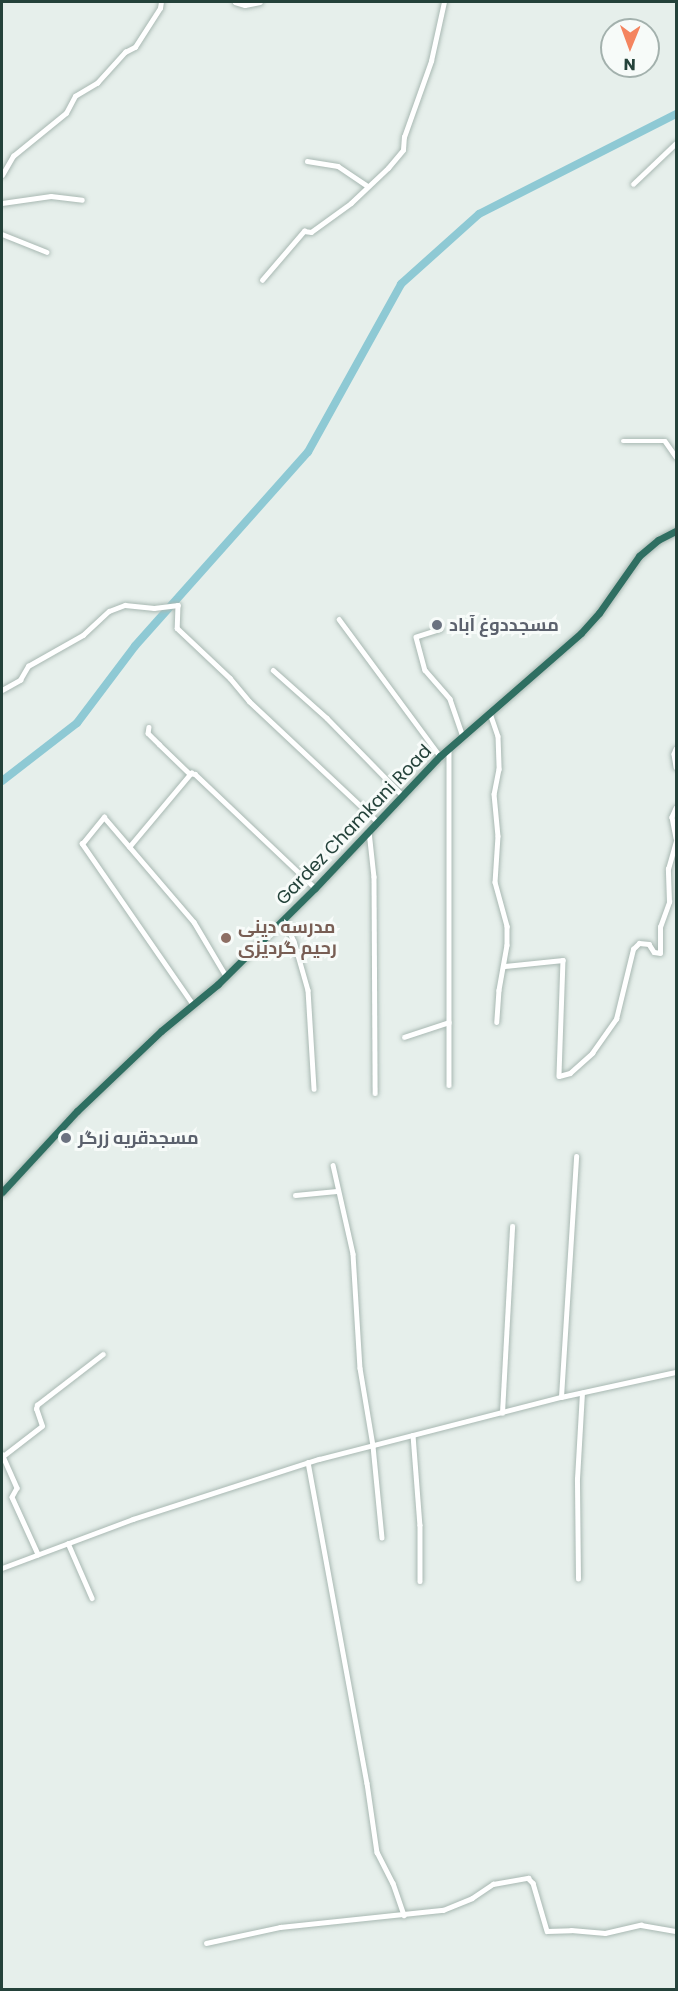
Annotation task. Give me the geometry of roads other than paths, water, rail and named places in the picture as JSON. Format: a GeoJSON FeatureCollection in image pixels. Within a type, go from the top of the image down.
{"type":"FeatureCollection","features":[{"type":"Feature","properties":{"kind":"highway","name":"Gardez Chamkani Road"},"geometry":{"type":"LineString","coordinates":[[2,1192],[77,1111],[161,1031],[226,976],[284,919],[440,756],[581,633],[599,613],[639,556],[658,540],[676,531]]}},
{"type":"Feature","properties":{"kind":"street"},"geometry":{"type":"LineString","coordinates":[[2,175],[12,156],[66,113],[75,96],[97,83],[125,52],[135,47],[160,8],[161,2]]}},
{"type":"Feature","properties":{"kind":"street"},"geometry":{"type":"LineString","coordinates":[[235,2],[245,4],[260,2]]}},
{"type":"Feature","properties":{"kind":"street"},"geometry":{"type":"LineString","coordinates":[[262,280],[304,231],[311,232],[351,203],[388,168],[403,150],[404,137],[431,61],[444,2]]}},
{"type":"Feature","properties":{"kind":"street"},"geometry":{"type":"LineString","coordinates":[[633,184],[676,143]]}},
{"type":"Feature","properties":{"kind":"street"},"geometry":{"type":"LineString","coordinates":[[308,161],[338,166],[368,186]]}},
{"type":"Feature","properties":{"kind":"street"},"geometry":{"type":"LineString","coordinates":[[2,203],[51,196],[82,200]]}},
{"type":"Feature","properties":{"kind":"street"},"geometry":{"type":"LineString","coordinates":[[2,234],[47,252]]}},
{"type":"Feature","properties":{"kind":"street"},"geometry":{"type":"LineString","coordinates":[[623,441],[665,441],[676,457]]}},
{"type":"Feature","properties":{"kind":"street"},"geometry":{"type":"LineString","coordinates":[[2,690],[20,680],[28,666],[83,635],[109,611],[125,605],[154,608],[178,605],[177,628],[230,678],[249,701],[378,822]]}},
{"type":"Feature","properties":{"kind":"street"},"geometry":{"type":"LineString","coordinates":[[339,619],[440,756]]}},
{"type":"Feature","properties":{"kind":"street"},"geometry":{"type":"LineString","coordinates":[[441,629],[416,637],[425,670],[450,699],[463,736]]}},
{"type":"Feature","properties":{"kind":"street"},"geometry":{"type":"LineString","coordinates":[[273,670],[327,718],[403,796]]}},
{"type":"Feature","properties":{"kind":"street"},"geometry":{"type":"LineString","coordinates":[[490,712],[498,736],[499,769],[494,794],[498,836],[495,882],[507,926],[505,966],[499,990],[497,1022]]}},
{"type":"Feature","properties":{"kind":"street"},"geometry":{"type":"LineString","coordinates":[[149,727],[148,733],[189,773],[192,772],[315,888]]}},
{"type":"Feature","properties":{"kind":"street"},"geometry":{"type":"LineString","coordinates":[[449,749],[449,1084]]}},
{"type":"Feature","properties":{"kind":"street"},"geometry":{"type":"LineString","coordinates":[[676,749],[674,754],[676,767]]}},
{"type":"Feature","properties":{"kind":"street"},"geometry":{"type":"LineString","coordinates":[[129,847],[192,772]]}},
{"type":"Feature","properties":{"kind":"street"},"geometry":{"type":"LineString","coordinates":[[505,966],[563,960],[559,1076],[570,1073],[592,1053],[616,1019],[633,949],[639,943],[649,944],[654,952],[660,953],[660,927],[669,902],[668,869],[676,839],[672,817],[676,808]]}},
{"type":"Feature","properties":{"kind":"street"},"geometry":{"type":"LineString","coordinates":[[193,1005],[82,844],[104,817],[194,922],[226,976]]}},
{"type":"Feature","properties":{"kind":"street"},"geometry":{"type":"LineString","coordinates":[[369,831],[374,877],[375,1093]]}},
{"type":"Feature","properties":{"kind":"street"},"geometry":{"type":"LineString","coordinates":[[284,919],[309,990],[314,1089]]}},
{"type":"Feature","properties":{"kind":"street"},"geometry":{"type":"LineString","coordinates":[[404,1037],[449,1022]]}},
{"type":"Feature","properties":{"kind":"street"},"geometry":{"type":"LineString","coordinates":[[561,1397],[576,1156]]}},
{"type":"Feature","properties":{"kind":"street"},"geometry":{"type":"LineString","coordinates":[[333,1165],[353,1254],[360,1368],[373,1446],[382,1538]]}},
{"type":"Feature","properties":{"kind":"street"},"geometry":{"type":"LineString","coordinates":[[295,1195],[337,1191]]}},
{"type":"Feature","properties":{"kind":"street"},"geometry":{"type":"LineString","coordinates":[[502,1413],[512,1226]]}},
{"type":"Feature","properties":{"kind":"street"},"geometry":{"type":"LineString","coordinates":[[38,1554],[12,1497],[17,1488],[2,1455],[42,1426],[36,1409],[37,1405],[103,1354]]}},
{"type":"Feature","properties":{"kind":"street"},"geometry":{"type":"LineString","coordinates":[[2,1568],[68,1543],[308,1462],[561,1397],[676,1372]]}},
{"type":"Feature","properties":{"kind":"street"},"geometry":{"type":"LineString","coordinates":[[578,1579],[577,1479],[582,1393]]}},
{"type":"Feature","properties":{"kind":"street"},"geometry":{"type":"LineString","coordinates":[[413,1435],[420,1525],[420,1581]]}},
{"type":"Feature","properties":{"kind":"street"},"geometry":{"type":"LineString","coordinates":[[308,1462],[367,1783],[376,1852],[393,1883],[404,1915]]}},
{"type":"Feature","properties":{"kind":"street"},"geometry":{"type":"LineString","coordinates":[[68,1543],[92,1598]]}},
{"type":"Feature","properties":{"kind":"street"},"geometry":{"type":"LineString","coordinates":[[206,1943],[280,1927],[443,1910],[472,1898],[493,1884],[528,1878],[533,1882],[547,1931],[605,1933],[641,1925],[676,1931]]}},
{"type":"Feature","properties":{"kind":"waterway"},"geometry":{"type":"LineString","coordinates":[[2,781],[77,723],[135,646],[308,452],[401,284],[479,214],[676,114]]}},
{"type":"Feature","properties":{"kind":"place","name":"مسجددوغ آباد"},"geometry":{"type":"Point","coordinates":[437,625]}},
{"type":"Feature","properties":{"kind":"place","name":"مدرسه دینی رحیم گردیزی"},"geometry":{"type":"Point","coordinates":[226,938]}},
{"type":"Feature","properties":{"kind":"place","name":"مسجدقریه زرگر"},"geometry":{"type":"Point","coordinates":[66,1138]}}]}
